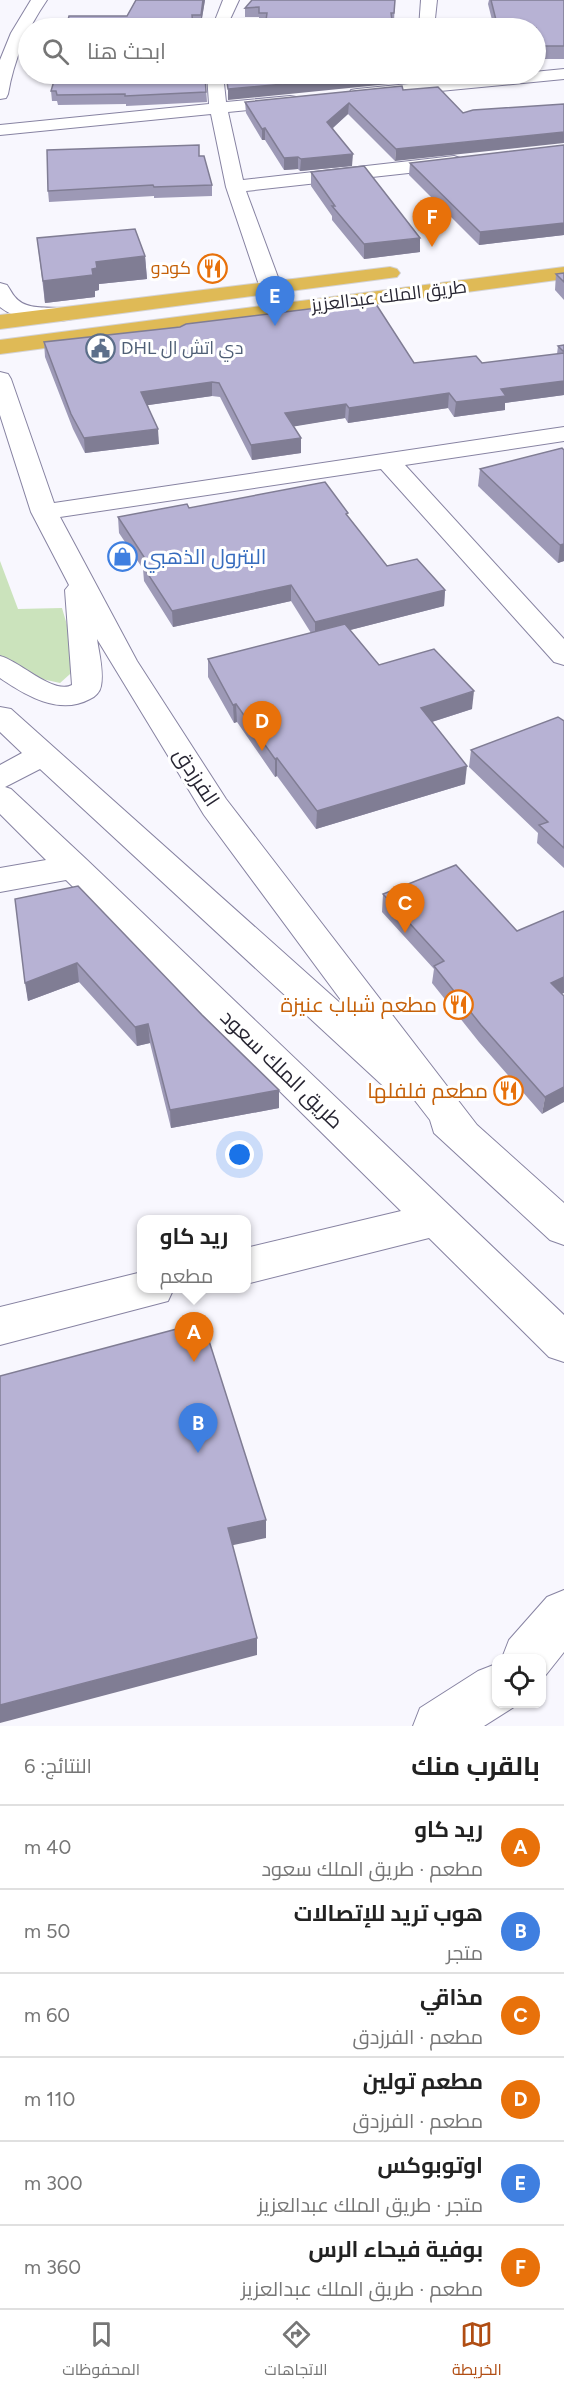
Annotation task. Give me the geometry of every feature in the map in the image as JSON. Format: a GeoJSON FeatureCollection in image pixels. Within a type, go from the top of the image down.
{"type":"FeatureCollection","features":[{"type":"Feature","properties":{"kind":"highway","name":"طريق الملك عبدالعزيز"},"geometry":{"type":"LineString","coordinates":[[0,322],[412,270]]}},
{"type":"Feature","properties":{"kind":"highway","name":"طريق الملك عبدالعزيز"},"geometry":{"type":"LineString","coordinates":[[0,347],[564,273]]}},
{"type":"Feature","properties":{"kind":"street"},"geometry":{"type":"LineString","coordinates":[[26,18],[39,0]]}},
{"type":"Feature","properties":{"kind":"street"},"geometry":{"type":"LineString","coordinates":[[223,18],[231,0]]}},
{"type":"Feature","properties":{"kind":"street"},"geometry":{"type":"LineString","coordinates":[[428,18],[429,0]]}},
{"type":"Feature","properties":{"kind":"street"},"geometry":{"type":"LineString","coordinates":[[0,94],[9,57],[18,35]]}},
{"type":"Feature","properties":{"kind":"street"},"geometry":{"type":"LineString","coordinates":[[546,75],[564,74]]}},
{"type":"Feature","properties":{"kind":"street"},"geometry":{"type":"LineString","coordinates":[[216,84],[218,107],[235,187],[272,288]]}},
{"type":"Feature","properties":{"kind":"street"},"geometry":{"type":"LineString","coordinates":[[345,95],[412,84]]}},
{"type":"Feature","properties":{"kind":"street"},"geometry":{"type":"LineString","coordinates":[[0,130],[311,99]]}},
{"type":"Feature","properties":{"kind":"street"},"geometry":{"type":"LineString","coordinates":[[235,187],[470,160]]}},
{"type":"Feature","properties":{"kind":"street"},"geometry":{"type":"LineString","coordinates":[[0,289],[2,297],[14,308],[36,313],[64,314]]}},
{"type":"Feature","properties":{"kind":"street","name":"الفرزدق"},"geometry":{"type":"LineString","coordinates":[[0,379],[9,431],[44,512],[123,661],[215,807],[464,1137]]}},
{"type":"Feature","properties":{"kind":"street"},"geometry":{"type":"LineString","coordinates":[[44,512],[564,434]]}},
{"type":"Feature","properties":{"kind":"street"},"geometry":{"type":"LineString","coordinates":[[387,460],[564,656]]}},
{"type":"Feature","properties":{"kind":"street"},"geometry":{"type":"LineString","coordinates":[[0,665],[55,696],[69,697],[85,690],[87,685],[78,577]]}},
{"type":"Feature","properties":{"kind":"street"},"geometry":{"type":"LineString","coordinates":[[0,716],[564,1228]]}},
{"type":"Feature","properties":{"kind":"street"},"geometry":{"type":"LineString","coordinates":[[0,777],[41,755]]}},
{"type":"Feature","properties":{"kind":"street","name":"طريق الملك سعود"},"geometry":{"type":"LineString","coordinates":[[0,796],[564,1343]]}},
{"type":"Feature","properties":{"kind":"street"},"geometry":{"type":"LineString","coordinates":[[0,880],[74,867]]}},
{"type":"Feature","properties":{"kind":"street"},"geometry":{"type":"LineString","coordinates":[[251,1265],[437,1220]]}},
{"type":"Feature","properties":{"kind":"street"},"geometry":{"type":"LineString","coordinates":[[0,1326],[137,1292]]}},
{"type":"Feature","properties":{"kind":"street"},"geometry":{"type":"LineString","coordinates":[[531,1654],[564,1614]]}},
{"type":"Feature","properties":{"kind":"street"},"geometry":{"type":"LineString","coordinates":[[438,1726],[492,1692]]}},
{"type":"Feature","properties":{"kind":"green space"},"geometry":{"type":"Polygon","coordinates":[[[0,561],[18,609],[62,608],[79,666],[60,683],[33,677],[0,657],[0,561]]]}},
{"type":"Feature","properties":{"kind":"building"},"geometry":{"type":"Polygon","coordinates":[[[136,0],[203,0],[201,15],[192,15],[192,18],[68,18],[69,16],[127,16],[136,0]]]}},
{"type":"Feature","properties":{"kind":"building"},"geometry":{"type":"Polygon","coordinates":[[[252,0],[395,0],[392,18],[266,18],[267,13],[259,13],[259,7],[245,8],[252,0]]]}},
{"type":"Feature","properties":{"kind":"building"},"geometry":{"type":"Polygon","coordinates":[[[491,0],[564,0],[564,46],[546,46],[546,18],[496,18],[491,0]]]}},
{"type":"Feature","properties":{"kind":"building"},"geometry":{"type":"Polygon","coordinates":[[[53,84],[206,84],[206,92],[125,96],[125,94],[57,95],[56,91],[51,91],[53,84]]]}},
{"type":"Feature","properties":{"kind":"building"},"geometry":{"type":"Polygon","coordinates":[[[227,84],[283,84],[228,89],[227,84]]]}},
{"type":"Feature","properties":{"kind":"building"},"geometry":{"type":"Polygon","coordinates":[[[402,86],[403,90],[438,87],[463,113],[473,110],[564,104],[564,132],[396,149],[349,103],[327,122],[353,154],[301,159],[298,157],[284,158],[245,102],[402,86]]]}},
{"type":"Feature","properties":{"kind":"building"},"geometry":{"type":"Polygon","coordinates":[[[199,145],[199,156],[204,156],[212,185],[154,187],[153,185],[48,191],[47,150],[199,145]]]}},
{"type":"Feature","properties":{"kind":"building"},"geometry":{"type":"Polygon","coordinates":[[[564,145],[564,223],[480,232],[410,163],[564,145]]]}},
{"type":"Feature","properties":{"kind":"building"},"geometry":{"type":"Polygon","coordinates":[[[364,166],[420,238],[364,244],[332,206],[335,206],[311,172],[364,166]]]}},
{"type":"Feature","properties":{"kind":"building"},"geometry":{"type":"Polygon","coordinates":[[[135,229],[145,256],[96,262],[97,268],[92,269],[93,275],[43,281],[37,238],[135,229]]]}},
{"type":"Feature","properties":{"kind":"building"},"geometry":{"type":"Polygon","coordinates":[[[564,273],[564,282],[556,274],[564,273]]]}},
{"type":"Feature","properties":{"kind":"building"},"geometry":{"type":"Polygon","coordinates":[[[374,301],[414,363],[476,356],[482,363],[564,353],[564,381],[501,389],[506,396],[456,402],[449,393],[349,408],[346,404],[285,413],[301,438],[251,445],[219,383],[212,382],[141,392],[158,429],[84,438],[71,414],[44,342],[180,327],[186,324],[374,301]]]}},
{"type":"Feature","properties":{"kind":"building"},"geometry":{"type":"Polygon","coordinates":[[[562,448],[564,450],[564,544],[560,545],[480,469],[562,448]]]}},
{"type":"Feature","properties":{"kind":"building"},"geometry":{"type":"Polygon","coordinates":[[[325,482],[348,513],[346,514],[387,566],[417,559],[445,590],[315,622],[291,585],[172,611],[142,565],[148,563],[118,517],[187,504],[189,508],[325,482]]]}},
{"type":"Feature","properties":{"kind":"building"},"geometry":{"type":"Polygon","coordinates":[[[345,624],[379,665],[434,649],[474,691],[421,708],[467,766],[317,811],[277,758],[275,759],[236,704],[233,705],[208,659],[345,624]]]}},
{"type":"Feature","properties":{"kind":"building"},"geometry":{"type":"Polygon","coordinates":[[[558,717],[564,721],[564,848],[539,825],[548,822],[471,750],[558,717]]]}},
{"type":"Feature","properties":{"kind":"building"},"geometry":{"type":"Polygon","coordinates":[[[456,865],[517,931],[564,911],[564,977],[551,983],[564,996],[564,1087],[545,1097],[481,1025],[434,966],[444,961],[383,894],[456,865]]]}},
{"type":"Feature","properties":{"kind":"building"},"geometry":{"type":"Polygon","coordinates":[[[78,886],[202,1015],[279,1090],[170,1110],[148,1024],[135,1027],[77,963],[25,983],[15,899],[78,886]]]}},
{"type":"Feature","properties":{"kind":"building"},"geometry":{"type":"Polygon","coordinates":[[[203,1322],[266,1520],[228,1528],[257,1638],[0,1705],[0,1376],[203,1322]]]}},
{"type":"Feature","properties":{"kind":"place","name":"بوفية فيحاء الرس"},"geometry":{"type":"Point","coordinates":[432,247]}},
{"type":"Feature","properties":{"kind":"place","name":"كودو"},"geometry":{"type":"Point","coordinates":[212,268]}},
{"type":"Feature","properties":{"kind":"place","name":"اوتوبوكس"},"geometry":{"type":"Point","coordinates":[275,326]}},
{"type":"Feature","properties":{"kind":"place","name":"DHL دي اتش ال"},"geometry":{"type":"Point","coordinates":[100,348]}},
{"type":"Feature","properties":{"kind":"place","name":"البترول الذهبي"},"geometry":{"type":"Point","coordinates":[122,556]}},
{"type":"Feature","properties":{"kind":"place","name":"مطعم تولين"},"geometry":{"type":"Point","coordinates":[262,751]}},
{"type":"Feature","properties":{"kind":"place","name":"مذاقي"},"geometry":{"type":"Point","coordinates":[405,933]}},
{"type":"Feature","properties":{"kind":"place","name":"مطعم شباب عنيزة"},"geometry":{"type":"Point","coordinates":[458,1004]}},
{"type":"Feature","properties":{"kind":"place","name":"مطعم فلفلها"},"geometry":{"type":"Point","coordinates":[509,1090]}},
{"type":"Feature","properties":{"kind":"place","name":"ريد كاو"},"geometry":{"type":"Point","coordinates":[194,1362]}},
{"type":"Feature","properties":{"kind":"place","name":"هوب تريد للإتصالات"},"geometry":{"type":"Point","coordinates":[198,1453]}}]}
